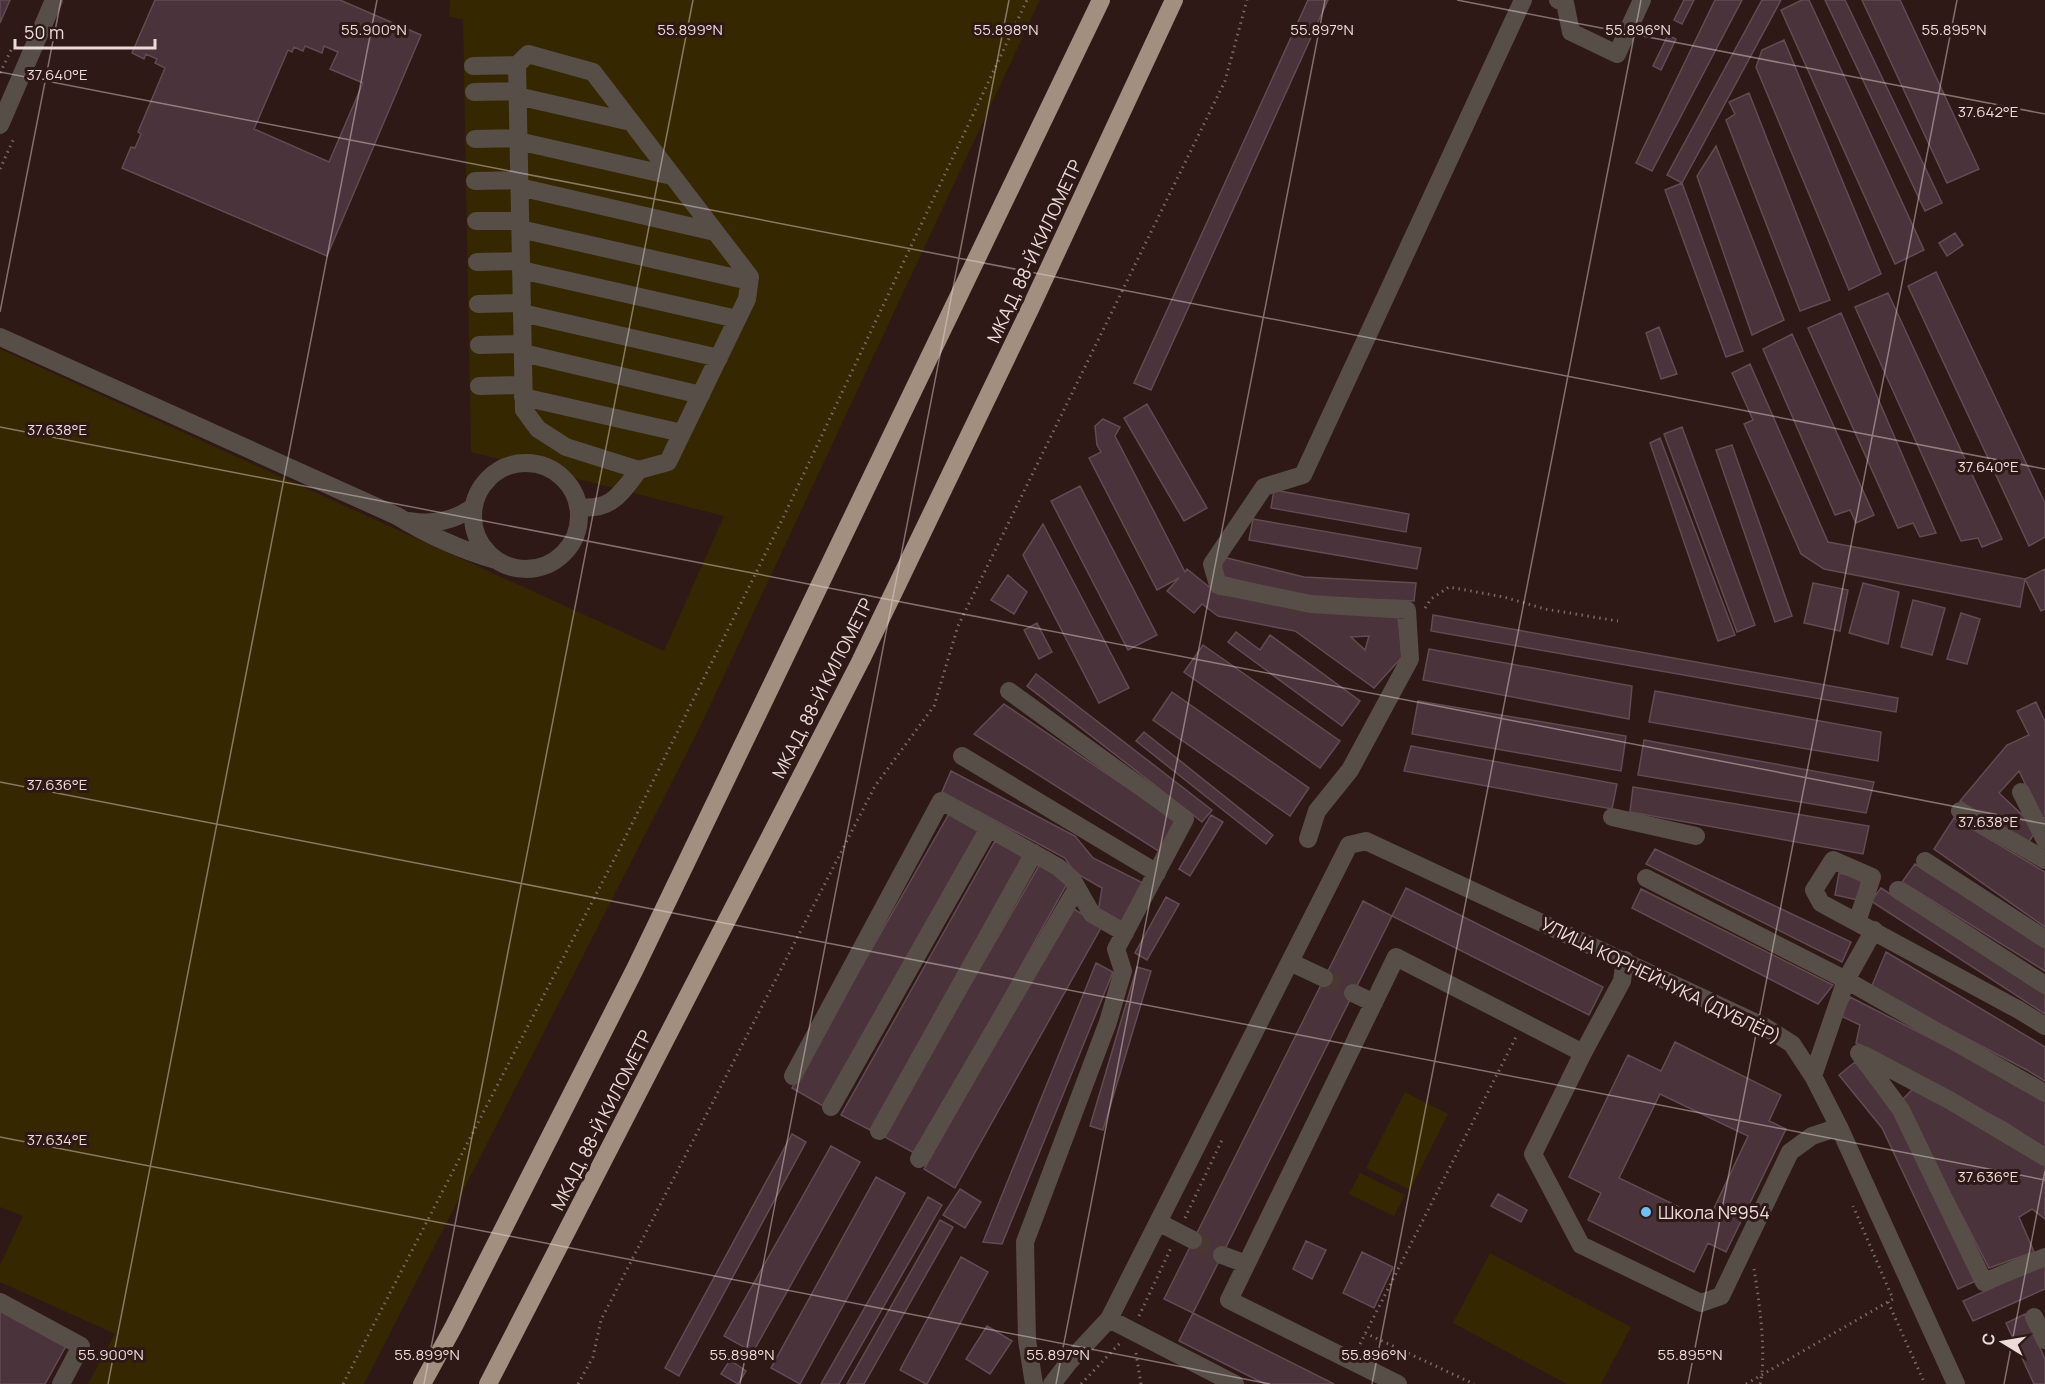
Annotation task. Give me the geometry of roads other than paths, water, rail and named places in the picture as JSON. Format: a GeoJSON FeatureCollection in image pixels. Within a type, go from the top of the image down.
{"type":"FeatureCollection","features":[{"type":"Feature","properties":{"kind":"highway","name":"МКАД, 88-Й КИЛОМЕТР"},"geometry":{"type":"LineString","coordinates":[[422,1384],[454,1326],[635,969],[1101,0]]}},
{"type":"Feature","properties":{"kind":"highway","name":"МКАД, 88-Й КИЛОМЕТР"},"geometry":{"type":"LineString","coordinates":[[488,1384],[861,660],[1030,309],[1174,0]]}},
{"type":"Feature","properties":{"kind":"street"},"geometry":{"type":"LineString","coordinates":[[0,125],[54,0]]}},
{"type":"Feature","properties":{"kind":"street"},"geometry":{"type":"LineString","coordinates":[[1308,839],[1317,811],[1350,770],[1410,658],[1407,610],[1311,604],[1218,585],[1212,564],[1264,487],[1303,475],[1523,0]]}},
{"type":"Feature","properties":{"kind":"street"},"geometry":{"type":"LineString","coordinates":[[1558,0],[1565,3],[1571,32],[1617,54],[1642,0]]}},
{"type":"Feature","properties":{"kind":"street"},"geometry":{"type":"LineString","coordinates":[[473,66],[517,65],[528,54],[593,72],[750,276],[747,299],[668,462],[639,470],[566,447],[538,429],[524,410],[517,65]]}},
{"type":"Feature","properties":{"kind":"street"},"geometry":{"type":"LineString","coordinates":[[474,92],[517,93],[631,122]]}},
{"type":"Feature","properties":{"kind":"street"},"geometry":{"type":"LineString","coordinates":[[475,139],[518,139],[672,176]]}},
{"type":"Feature","properties":{"kind":"street"},"geometry":{"type":"LineString","coordinates":[[476,181],[519,183],[715,232]]}},
{"type":"Feature","properties":{"kind":"street"},"geometry":{"type":"LineString","coordinates":[[476,221],[520,225],[749,281]]}},
{"type":"Feature","properties":{"kind":"street"},"geometry":{"type":"LineString","coordinates":[[477,262],[521,265],[737,320]]}},
{"type":"Feature","properties":{"kind":"street"},"geometry":{"type":"LineString","coordinates":[[478,304],[522,308],[718,358]]}},
{"type":"Feature","properties":{"kind":"street"},"geometry":{"type":"LineString","coordinates":[[0,338],[397,516],[425,533],[507,566],[530,569],[552,562],[570,546],[575,535],[578,524],[578,507],[571,489],[555,472],[545,466],[521,463],[499,470],[489,477],[476,497],[473,507],[475,532],[480,543],[496,560]]}},
{"type":"Feature","properties":{"kind":"street"},"geometry":{"type":"LineString","coordinates":[[479,345],[522,348],[701,394]]}},
{"type":"Feature","properties":{"kind":"street"},"geometry":{"type":"LineString","coordinates":[[479,386],[523,391],[682,433]]}},
{"type":"Feature","properties":{"kind":"street"},"geometry":{"type":"LineString","coordinates":[[578,507],[589,508],[610,503],[625,490],[639,470]]}},
{"type":"Feature","properties":{"kind":"street"},"geometry":{"type":"LineString","coordinates":[[397,516],[419,522],[442,522],[473,507]]}},
{"type":"Feature","properties":{"kind":"street"},"geometry":{"type":"LineString","coordinates":[[1009,691],[1185,819],[1116,949],[1123,971],[1108,1022],[1025,1242],[1027,1340],[1034,1384]]}},
{"type":"Feature","properties":{"kind":"street"},"geometry":{"type":"LineString","coordinates":[[962,756],[1157,873]]}},
{"type":"Feature","properties":{"kind":"street"},"geometry":{"type":"LineString","coordinates":[[2021,792],[2045,840]]}},
{"type":"Feature","properties":{"kind":"street"},"geometry":{"type":"LineString","coordinates":[[793,1076],[941,801],[1058,867],[1072,879],[1092,914],[1125,933]]}},
{"type":"Feature","properties":{"kind":"street"},"geometry":{"type":"LineString","coordinates":[[1960,811],[2045,860]]}},
{"type":"Feature","properties":{"kind":"street"},"geometry":{"type":"LineString","coordinates":[[1612,817],[1696,836]]}},
{"type":"Feature","properties":{"kind":"street"},"geometry":{"type":"LineString","coordinates":[[831,1107],[989,828]]}},
{"type":"Feature","properties":{"kind":"street","name":"УЛИЦА КОРНЕЙЧУКА (ДУБЛЁР)"},"geometry":{"type":"LineString","coordinates":[[1290,962],[1349,845],[1366,841],[1765,1027],[1792,1044],[1813,1076],[1839,1127],[1956,1384]]}},
{"type":"Feature","properties":{"kind":"street"},"geometry":{"type":"LineString","coordinates":[[879,1131],[1034,853]]}},
{"type":"Feature","properties":{"kind":"street"},"geometry":{"type":"LineString","coordinates":[[1925,861],[2045,939]]}},
{"type":"Feature","properties":{"kind":"street"},"geometry":{"type":"LineString","coordinates":[[1646,878],[1846,980],[2045,1093]]}},
{"type":"Feature","properties":{"kind":"street"},"geometry":{"type":"LineString","coordinates":[[919,1159],[1077,888]]}},
{"type":"Feature","properties":{"kind":"street"},"geometry":{"type":"LineString","coordinates":[[1898,890],[2045,985]]}},
{"type":"Feature","properties":{"kind":"street"},"geometry":{"type":"LineString","coordinates":[[1857,922],[2045,1026]]}},
{"type":"Feature","properties":{"kind":"street"},"geometry":{"type":"LineString","coordinates":[[1813,1076],[1846,980],[1874,930]]}},
{"type":"Feature","properties":{"kind":"street"},"geometry":{"type":"LineString","coordinates":[[1398,1384],[1229,1300],[1396,957],[1583,1053]]}},
{"type":"Feature","properties":{"kind":"street"},"geometry":{"type":"LineString","coordinates":[[1624,960],[1622,981],[1533,1154],[1581,1245],[1701,1303],[1721,1296],[1790,1152],[1812,1136],[1839,1127]]}},
{"type":"Feature","properties":{"kind":"street"},"geometry":{"type":"LineString","coordinates":[[1053,1384],[1069,1362],[1109,1319],[1290,962],[1324,978]]}},
{"type":"Feature","properties":{"kind":"street"},"geometry":{"type":"LineString","coordinates":[[1353,993],[1374,1003]]}},
{"type":"Feature","properties":{"kind":"street"},"geometry":{"type":"LineString","coordinates":[[2045,1157],[1951,1101],[1859,1053],[1901,1110],[1984,1282],[2045,1257]]}},
{"type":"Feature","properties":{"kind":"street"},"geometry":{"type":"LineString","coordinates":[[1158,1222],[1186,1236]]}},
{"type":"Feature","properties":{"kind":"street"},"geometry":{"type":"LineString","coordinates":[[1222,1255],[1246,1264]]}},
{"type":"Feature","properties":{"kind":"street"},"geometry":{"type":"LineString","coordinates":[[0,1302],[81,1346],[61,1384]]}},
{"type":"Feature","properties":{"kind":"street"},"geometry":{"type":"LineString","coordinates":[[2034,1317],[2045,1340]]}},
{"type":"Feature","properties":{"kind":"street"},"geometry":{"type":"LineString","coordinates":[[1109,1319],[1235,1384]]}},
{"type":"Feature","properties":{"kind":"tunnel"},"geometry":{"type":"LineString","coordinates":[[1324,978],[1353,993]]}},
{"type":"Feature","properties":{"kind":"tunnel"},"geometry":{"type":"LineString","coordinates":[[1193,1240],[1222,1255]]}},
{"type":"Feature","properties":{"kind":"place","name":"Школа №954"},"geometry":{"type":"Point","coordinates":[1646,1212]}}]}
